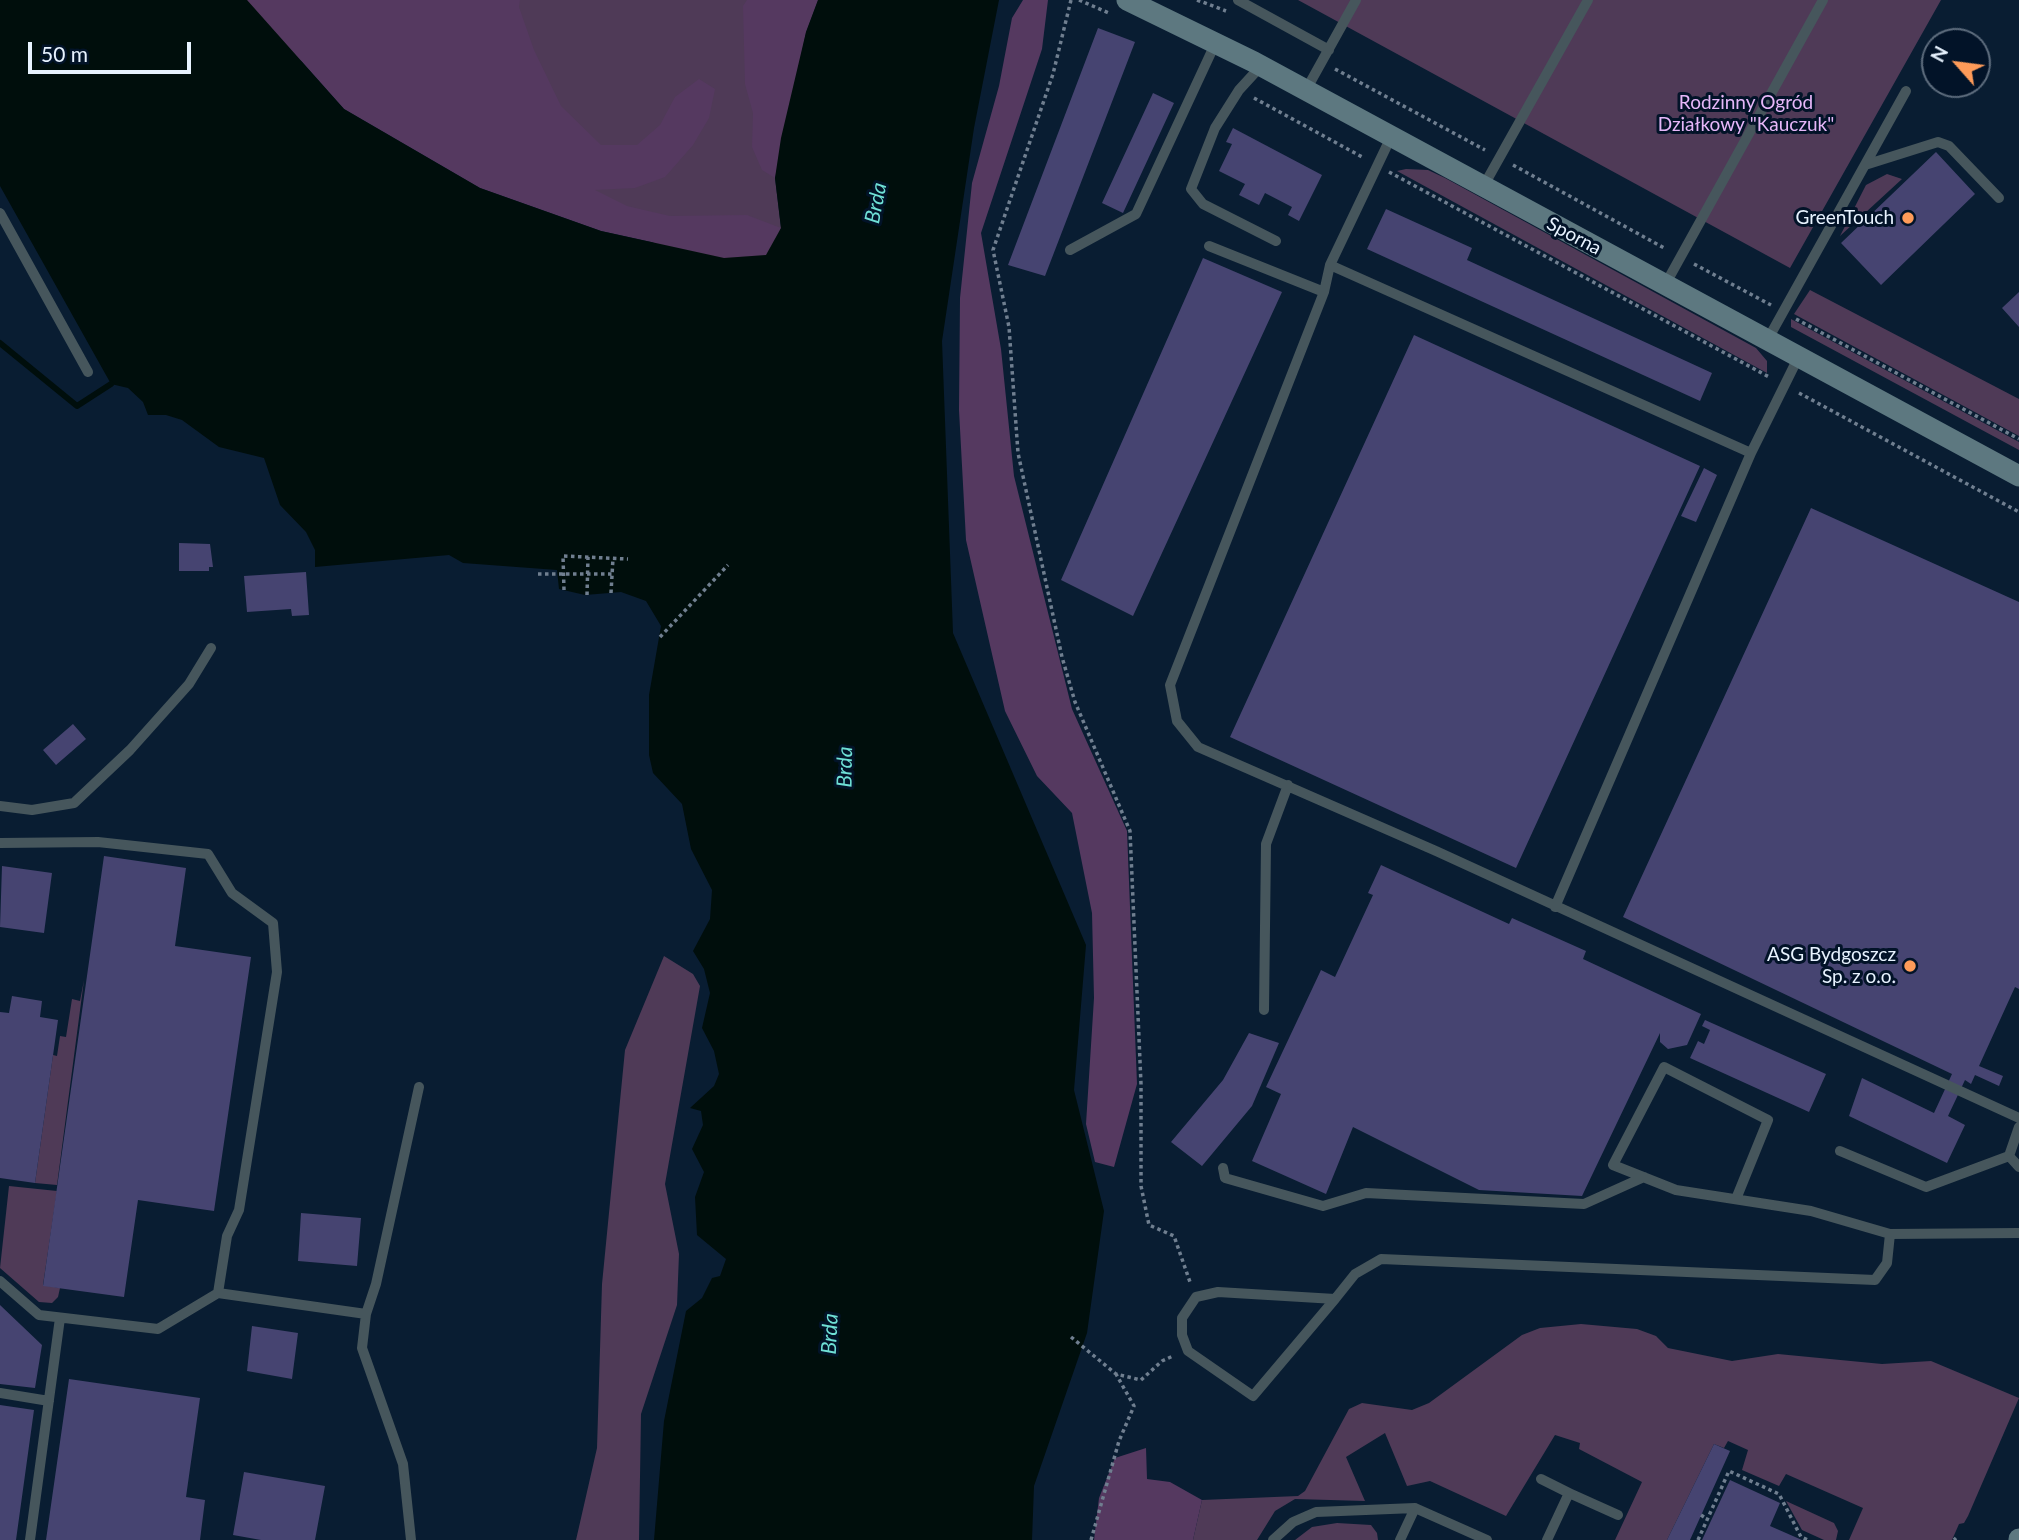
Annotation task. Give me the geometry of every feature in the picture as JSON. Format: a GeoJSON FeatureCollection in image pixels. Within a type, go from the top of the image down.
{"type":"FeatureCollection","features":[{"type":"Feature","properties":{"kind":"street","name":"Sporna"},"geometry":{"type":"LineString","coordinates":[[1121,8],[1216,42],[2019,476]]}},
{"type":"Feature","properties":{"kind":"lane"},"geometry":{"type":"LineString","coordinates":[[1238,0],[1329,50]]}},
{"type":"Feature","properties":{"kind":"lane"},"geometry":{"type":"LineString","coordinates":[[1306,90],[1356,0]]}},
{"type":"Feature","properties":{"kind":"lane"},"geometry":{"type":"LineString","coordinates":[[1483,187],[1588,0]]}},
{"type":"Feature","properties":{"kind":"lane"},"geometry":{"type":"LineString","coordinates":[[1665,285],[1823,0]]}},
{"type":"Feature","properties":{"kind":"lane"},"geometry":{"type":"LineString","coordinates":[[1070,250],[1136,214],[1216,42]]}},
{"type":"Feature","properties":{"kind":"lane"},"geometry":{"type":"LineString","coordinates":[[1261,66],[1239,90],[1215,128],[1191,189],[1203,204],[1276,241]]}},
{"type":"Feature","properties":{"kind":"lane"},"geometry":{"type":"LineString","coordinates":[[1768,340],[1906,91]]}},
{"type":"Feature","properties":{"kind":"lane"},"geometry":{"type":"LineString","coordinates":[[1391,137],[1330,265],[1324,292],[1170,685],[1177,721],[1198,747],[1288,785],[2019,1118]]}},
{"type":"Feature","properties":{"kind":"lane"},"geometry":{"type":"LineString","coordinates":[[1865,164],[1938,142],[1949,146],[1999,198]]}},
{"type":"Feature","properties":{"kind":"lane"},"geometry":{"type":"LineString","coordinates":[[0,213],[88,372]]}},
{"type":"Feature","properties":{"kind":"lane"},"geometry":{"type":"LineString","coordinates":[[1209,246],[1324,292]]}},
{"type":"Feature","properties":{"kind":"lane"},"geometry":{"type":"LineString","coordinates":[[1330,265],[1751,453]]}},
{"type":"Feature","properties":{"kind":"lane"},"geometry":{"type":"LineString","coordinates":[[1555,906],[1751,453],[1799,356]]}},
{"type":"Feature","properties":{"kind":"lane"},"geometry":{"type":"LineString","coordinates":[[0,806],[32,810],[74,803],[130,750],[189,684],[211,648]]}},
{"type":"Feature","properties":{"kind":"lane"},"geometry":{"type":"LineString","coordinates":[[1264,1010],[1266,844],[1288,785]]}},
{"type":"Feature","properties":{"kind":"lane"},"geometry":{"type":"LineString","coordinates":[[0,843],[98,842],[208,854],[232,893],[273,923],[277,972],[239,1210],[226,1236],[218,1293]]}},
{"type":"Feature","properties":{"kind":"lane"},"geometry":{"type":"LineString","coordinates":[[1736,1199],[1768,1120],[1664,1067],[1613,1165],[1676,1190],[1811,1211],[1890,1234],[2019,1233]]}},
{"type":"Feature","properties":{"kind":"lane"},"geometry":{"type":"LineString","coordinates":[[411,1540],[402,1464],[362,1348],[366,1314],[376,1284],[419,1087]]}},
{"type":"Feature","properties":{"kind":"lane"},"geometry":{"type":"LineString","coordinates":[[2009,1156],[2019,1127]]}},
{"type":"Feature","properties":{"kind":"lane"},"geometry":{"type":"LineString","coordinates":[[1840,1151],[1926,1187],[2009,1156]]}},
{"type":"Feature","properties":{"kind":"lane"},"geometry":{"type":"LineString","coordinates":[[2009,1156],[2019,1167]]}},
{"type":"Feature","properties":{"kind":"lane"},"geometry":{"type":"LineString","coordinates":[[1223,1168],[1226,1178],[1323,1206],[1366,1194],[1584,1204],[1644,1177]]}},
{"type":"Feature","properties":{"kind":"lane"},"geometry":{"type":"LineString","coordinates":[[1335,1299],[1218,1292],[1196,1297],[1182,1318],[1182,1335],[1188,1351],[1253,1395],[1335,1299],[1355,1274],[1381,1259],[1875,1280],[1887,1263],[1890,1234]]}},
{"type":"Feature","properties":{"kind":"lane"},"geometry":{"type":"LineString","coordinates":[[0,1281],[39,1315],[158,1329],[218,1293],[366,1314]]}},
{"type":"Feature","properties":{"kind":"lane"},"geometry":{"type":"LineString","coordinates":[[30,1540],[60,1318]]}},
{"type":"Feature","properties":{"kind":"lane"},"geometry":{"type":"LineString","coordinates":[[0,1393],[49,1401]]}},
{"type":"Feature","properties":{"kind":"lane"},"geometry":{"type":"LineString","coordinates":[[1541,1479],[1618,1515]]}},
{"type":"Feature","properties":{"kind":"lane"},"geometry":{"type":"LineString","coordinates":[[1547,1540],[1569,1493]]}},
{"type":"Feature","properties":{"kind":"lane"},"geometry":{"type":"LineString","coordinates":[[1400,1540],[1415,1508]]}},
{"type":"Feature","properties":{"kind":"lane"},"geometry":{"type":"LineString","coordinates":[[1277,1538],[1293,1522],[1316,1512],[1415,1508],[1487,1540]]}},
{"type":"Feature","properties":{"kind":"path"},"geometry":{"type":"LineString","coordinates":[[1071,0],[1053,74],[993,250],[1009,327],[1018,453],[1062,657],[1075,702],[1130,831],[1141,1084],[1141,1186],[1149,1225],[1174,1236],[1196,1297]]}},
{"type":"Feature","properties":{"kind":"path"},"geometry":{"type":"LineString","coordinates":[[1079,0],[1121,8]]}},
{"type":"Feature","properties":{"kind":"path"},"geometry":{"type":"LineString","coordinates":[[1196,0],[1231,13]]}},
{"type":"Feature","properties":{"kind":"path"},"geometry":{"type":"LineString","coordinates":[[1322,62],[2019,439]]}},
{"type":"Feature","properties":{"kind":"path"},"geometry":{"type":"LineString","coordinates":[[1239,90],[2019,512]]}},
{"type":"Feature","properties":{"kind":"path"},"geometry":{"type":"LineString","coordinates":[[564,590],[563,556],[628,559]]}},
{"type":"Feature","properties":{"kind":"path"},"geometry":{"type":"LineString","coordinates":[[587,595],[588,557]]}},
{"type":"Feature","properties":{"kind":"path"},"geometry":{"type":"LineString","coordinates":[[611,593],[613,558]]}},
{"type":"Feature","properties":{"kind":"path"},"geometry":{"type":"LineString","coordinates":[[660,637],[728,565]]}},
{"type":"Feature","properties":{"kind":"path"},"geometry":{"type":"LineString","coordinates":[[538,574],[612,574]]}},
{"type":"Feature","properties":{"kind":"path"},"geometry":{"type":"LineString","coordinates":[[1071,1337],[1116,1374],[1134,1406],[1119,1441],[1091,1540]]}},
{"type":"Feature","properties":{"kind":"path"},"geometry":{"type":"LineString","coordinates":[[1116,1374],[1141,1380],[1162,1361],[1188,1351]]}},
{"type":"Feature","properties":{"kind":"path"},"geometry":{"type":"LineString","coordinates":[[1698,1540],[1729,1471],[1779,1494],[1801,1537],[1808,1540]]}},
{"type":"Feature","properties":{"kind":"path"},"geometry":{"type":"LineString","coordinates":[[1701,1515],[1707,1519]]}},
{"type":"Feature","properties":{"kind":"green space"},"geometry":{"type":"Polygon","coordinates":[[[183,0],[818,0],[806,32],[775,178],[781,228],[759,297],[183,0]]]}},
{"type":"Feature","properties":{"kind":"green space","name":"Rodzinny Ogród Działkowy \"Kauczuk\""},"geometry":{"type":"Polygon","coordinates":[[[1298,0],[1941,0],[1925,28],[1921,28],[1921,35],[1790,268],[1298,0]]]}},
{"type":"Feature","properties":{"kind":"green space"},"geometry":{"type":"Polygon","coordinates":[[[1428,170],[1445,178],[1756,348],[1767,361],[1767,373],[1397,171],[1428,170]]]}},
{"type":"Feature","properties":{"kind":"green space"},"geometry":{"type":"Polygon","coordinates":[[[1887,174],[1902,179],[1840,236],[1866,185],[1887,174]]]}},
{"type":"Feature","properties":{"kind":"green space"},"geometry":{"type":"Polygon","coordinates":[[[1810,290],[2019,399],[2019,436],[1794,314],[1810,290]]]}},
{"type":"Feature","properties":{"kind":"green space"},"geometry":{"type":"Polygon","coordinates":[[[1791,319],[2019,442],[2019,450],[1791,327],[1791,319]]]}},
{"type":"Feature","properties":{"kind":"green space"},"geometry":{"type":"Polygon","coordinates":[[[664,956],[693,974],[700,986],[665,1184],[679,1254],[677,1305],[641,1414],[639,1540],[576,1540],[597,1448],[602,1284],[625,1050],[664,956]]]}},
{"type":"Feature","properties":{"kind":"green space"},"geometry":{"type":"Polygon","coordinates":[[[84,980],[57,1185],[35,1183],[53,1055],[57,1056],[60,1036],[66,1037],[72,999],[80,1001],[84,980]]]}},
{"type":"Feature","properties":{"kind":"green space"},"geometry":{"type":"Polygon","coordinates":[[[9,1186],[57,1191],[43,1285],[60,1288],[58,1297],[52,1303],[39,1302],[0,1268],[9,1186]]]}},
{"type":"Feature","properties":{"kind":"green space"},"geometry":{"type":"Polygon","coordinates":[[[1581,1324],[1637,1329],[1656,1336],[1668,1348],[1732,1361],[1778,1354],[1882,1364],[1931,1361],[2019,1398],[1968,1516],[1964,1523],[1959,1524],[1952,1540],[1849,1540],[1863,1508],[1786,1474],[1779,1486],[1742,1470],[1748,1450],[1728,1441],[1724,1448],[1714,1444],[1667,1540],[1615,1540],[1642,1482],[1579,1449],[1580,1443],[1555,1435],[1506,1516],[1430,1481],[1407,1486],[1385,1433],[1346,1457],[1365,1501],[1295,1499],[1275,1511],[1257,1540],[1193,1540],[1202,1500],[1298,1496],[1305,1491],[1349,1409],[1362,1403],[1412,1410],[1429,1403],[1522,1335],[1540,1328],[1581,1324]]]}},
{"type":"Feature","properties":{"kind":"green space"},"geometry":{"type":"Polygon","coordinates":[[[1786,1501],[1834,1523],[1838,1531],[1836,1540],[1824,1540],[1802,1530],[1786,1501]]]}},
{"type":"Feature","properties":{"kind":"green space"},"geometry":{"type":"Polygon","coordinates":[[[1337,1523],[1371,1525],[1378,1540],[1295,1540],[1312,1527],[1337,1523]]]}},
{"type":"Feature","properties":{"kind":"shaded area"},"geometry":{"type":"Polygon","coordinates":[[[247,0],[520,0],[519,7],[534,50],[561,106],[601,145],[637,145],[660,125],[675,97],[699,79],[715,89],[709,118],[693,145],[665,177],[635,188],[595,190],[627,206],[670,216],[747,215],[781,228],[766,255],[724,258],[601,231],[480,188],[344,109],[247,0]]]}},
{"type":"Feature","properties":{"kind":"shaded area"},"geometry":{"type":"Polygon","coordinates":[[[747,0],[818,0],[806,32],[775,178],[762,170],[752,147],[753,113],[745,84],[743,6],[747,0]]]}},
{"type":"Feature","properties":{"kind":"shaded area"},"geometry":{"type":"Polygon","coordinates":[[[1023,0],[1048,0],[1042,49],[981,233],[1001,349],[1014,476],[1072,709],[1127,831],[1137,1084],[1114,1167],[1095,1162],[1086,1124],[1094,998],[1092,913],[1072,813],[1037,776],[1005,711],[966,540],[959,410],[960,298],[972,183],[999,86],[1012,18],[1023,0]]]}},
{"type":"Feature","properties":{"kind":"shaded area"},"geometry":{"type":"Polygon","coordinates":[[[1146,1448],[1147,1479],[1170,1482],[1202,1500],[1193,1540],[1094,1540],[1099,1498],[1115,1458],[1146,1448]]]}},
{"type":"Feature","properties":{"kind":"water","name":"Brda"},"geometry":{"type":"Polygon","coordinates":[[[0,0],[247,0],[344,109],[480,188],[601,231],[724,258],[766,255],[781,228],[775,178],[781,138],[806,32],[818,0],[999,0],[974,128],[942,341],[953,633],[1086,945],[1074,1090],[1104,1211],[1087,1333],[1034,1486],[1032,1540],[654,1540],[664,1421],[686,1311],[702,1298],[712,1278],[720,1276],[726,1259],[697,1235],[695,1197],[704,1172],[692,1149],[703,1125],[701,1111],[690,1108],[714,1086],[719,1074],[714,1051],[702,1028],[710,993],[704,969],[693,951],[710,919],[712,890],[691,849],[682,804],[653,773],[649,755],[649,695],[661,626],[646,601],[621,592],[585,595],[559,589],[557,570],[463,563],[449,555],[315,567],[315,550],[306,532],[280,505],[264,458],[219,447],[182,420],[166,415],[148,415],[143,402],[128,388],[111,384],[0,186],[0,0]]]}},
{"type":"Feature","properties":{"kind":"building"},"geometry":{"type":"Polygon","coordinates":[[[1098,28],[1135,42],[1045,276],[1008,265],[1098,28]]]}},
{"type":"Feature","properties":{"kind":"building"},"geometry":{"type":"Polygon","coordinates":[[[1153,93],[1174,103],[1123,213],[1102,203],[1153,93]]]}},
{"type":"Feature","properties":{"kind":"building"},"geometry":{"type":"Polygon","coordinates":[[[1233,128],[1322,175],[1299,221],[1288,215],[1292,207],[1265,193],[1259,205],[1239,195],[1245,184],[1219,171],[1232,144],[1226,142],[1233,128]]]}},
{"type":"Feature","properties":{"kind":"building","name":"GreenTouch"},"geometry":{"type":"Polygon","coordinates":[[[1936,152],[1975,194],[1881,285],[1841,243],[1936,152]]]}},
{"type":"Feature","properties":{"kind":"building"},"geometry":{"type":"Polygon","coordinates":[[[1386,209],[1472,248],[1467,260],[1712,373],[1700,401],[1367,249],[1386,209]]]}},
{"type":"Feature","properties":{"kind":"building"},"geometry":{"type":"Polygon","coordinates":[[[1203,258],[1282,292],[1133,616],[1061,580],[1203,258]]]}},
{"type":"Feature","properties":{"kind":"building"},"geometry":{"type":"Polygon","coordinates":[[[2019,292],[2019,327],[2002,308],[2019,292]]]}},
{"type":"Feature","properties":{"kind":"building"},"geometry":{"type":"Polygon","coordinates":[[[1414,335],[1700,466],[1516,868],[1230,737],[1414,335]]]}},
{"type":"Feature","properties":{"kind":"building"},"geometry":{"type":"Polygon","coordinates":[[[1704,468],[1717,475],[1696,522],[1681,516],[1704,468]]]}},
{"type":"Feature","properties":{"kind":"building"},"geometry":{"type":"Polygon","coordinates":[[[1811,508],[2019,602],[2019,989],[2015,987],[1979,1066],[2003,1076],[1999,1086],[1975,1075],[1971,1084],[1965,1080],[1948,1116],[1965,1125],[1947,1163],[1849,1116],[1862,1078],[1934,1113],[1952,1074],[1623,917],[1811,508]]]}},
{"type":"Feature","properties":{"kind":"building"},"geometry":{"type":"Polygon","coordinates":[[[179,543],[210,544],[213,567],[209,567],[209,571],[179,571],[179,543]]]}},
{"type":"Feature","properties":{"kind":"building"},"geometry":{"type":"Polygon","coordinates":[[[306,572],[309,615],[292,616],[291,609],[247,612],[244,576],[306,572]]]}},
{"type":"Feature","properties":{"kind":"building"},"geometry":{"type":"Polygon","coordinates":[[[73,724],[86,739],[56,765],[43,750],[73,724]]]}},
{"type":"Feature","properties":{"kind":"building"},"geometry":{"type":"Polygon","coordinates":[[[104,856],[186,868],[175,946],[251,957],[214,1211],[138,1200],[124,1297],[43,1286],[104,856]]]}},
{"type":"Feature","properties":{"kind":"building"},"geometry":{"type":"Polygon","coordinates":[[[1381,865],[1509,924],[1512,918],[1586,951],[1583,959],[1701,1014],[1687,1045],[1668,1049],[1660,1042],[1660,1033],[1582,1196],[1479,1190],[1353,1127],[1326,1194],[1252,1161],[1281,1094],[1266,1087],[1321,970],[1335,977],[1373,895],[1368,893],[1381,865]]]}},
{"type":"Feature","properties":{"kind":"building"},"geometry":{"type":"Polygon","coordinates":[[[2,866],[52,873],[44,933],[0,927],[2,866]]]}},
{"type":"Feature","properties":{"kind":"building"},"geometry":{"type":"Polygon","coordinates":[[[12,996],[42,1001],[40,1017],[58,1020],[35,1183],[0,1178],[0,1012],[9,1013],[12,996]]]}},
{"type":"Feature","properties":{"kind":"building"},"geometry":{"type":"Polygon","coordinates":[[[1705,1020],[1826,1074],[1809,1112],[1690,1058],[1698,1041],[1704,1044],[1710,1030],[1702,1026],[1705,1020]]]}},
{"type":"Feature","properties":{"kind":"building"},"geometry":{"type":"Polygon","coordinates":[[[1249,1033],[1279,1043],[1252,1106],[1202,1166],[1171,1142],[1223,1080],[1249,1033]]]}},
{"type":"Feature","properties":{"kind":"building"},"geometry":{"type":"Polygon","coordinates":[[[301,1213],[361,1218],[357,1266],[298,1261],[301,1213]]]}},
{"type":"Feature","properties":{"kind":"building"},"geometry":{"type":"Polygon","coordinates":[[[0,1305],[42,1345],[35,1388],[0,1384],[0,1305]]]}},
{"type":"Feature","properties":{"kind":"building"},"geometry":{"type":"Polygon","coordinates":[[[252,1326],[298,1333],[292,1379],[247,1371],[252,1326]]]}},
{"type":"Feature","properties":{"kind":"building"},"geometry":{"type":"Polygon","coordinates":[[[69,1379],[200,1398],[186,1497],[205,1500],[200,1540],[46,1540],[69,1379]]]}},
{"type":"Feature","properties":{"kind":"building"},"geometry":{"type":"Polygon","coordinates":[[[0,1405],[34,1410],[16,1540],[0,1540],[0,1405]]]}},
{"type":"Feature","properties":{"kind":"building"},"geometry":{"type":"Polygon","coordinates":[[[1714,1444],[1730,1451],[1690,1540],[1667,1540],[1714,1444]]]}},
{"type":"Feature","properties":{"kind":"building"},"geometry":{"type":"Polygon","coordinates":[[[244,1472],[325,1486],[315,1540],[261,1540],[233,1535],[244,1472]]]}},
{"type":"Feature","properties":{"kind":"building"},"geometry":{"type":"Polygon","coordinates":[[[1730,1480],[1780,1503],[1770,1526],[1802,1540],[1702,1540],[1730,1480]]]}},
{"type":"Feature","properties":{"kind":"waterway"},"geometry":{"type":"LineString","coordinates":[[0,343],[77,406],[111,384]]}},
{"type":"Feature","properties":{"kind":"place","name":"GreenTouch"},"geometry":{"type":"Point","coordinates":[1908,218]}},
{"type":"Feature","properties":{"kind":"place","name":"ASG Bydgoszcz Sp. z o.o."},"geometry":{"type":"Point","coordinates":[1910,966]}}]}
